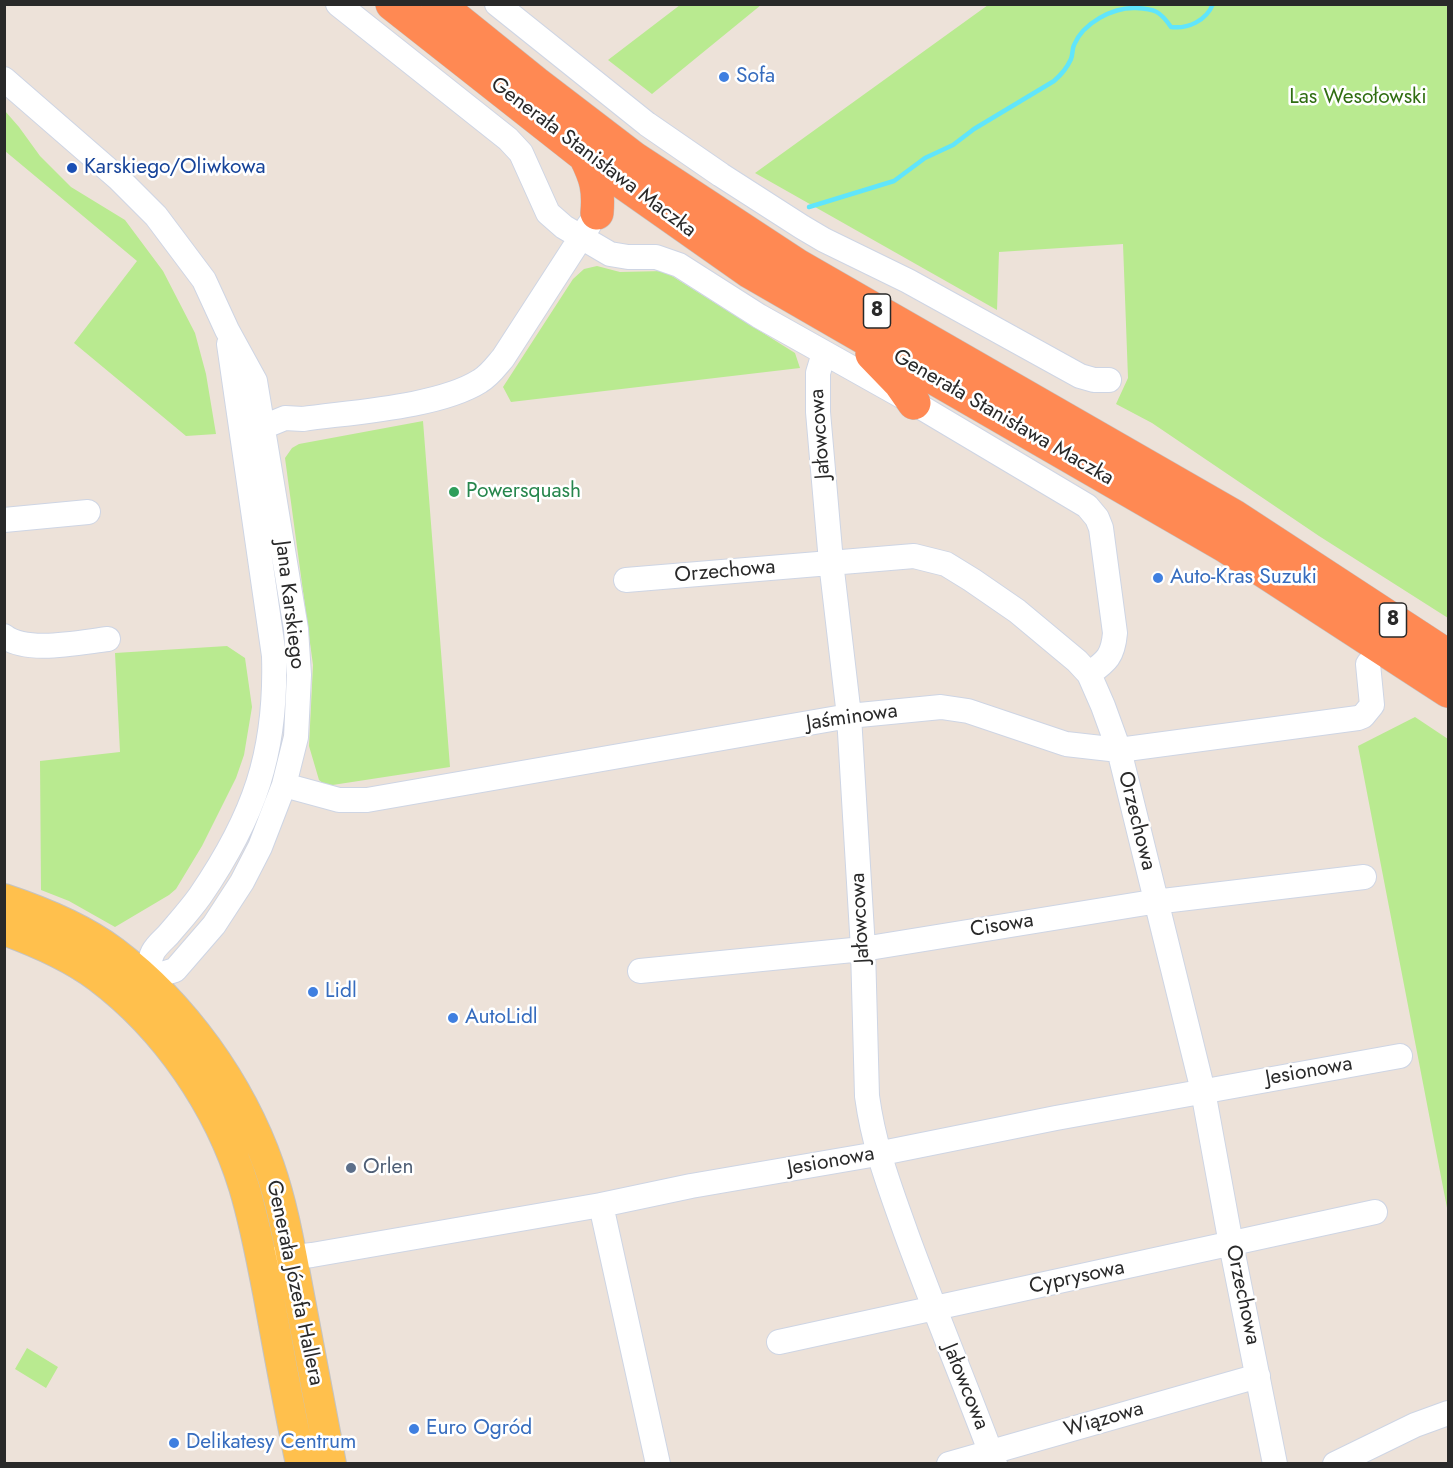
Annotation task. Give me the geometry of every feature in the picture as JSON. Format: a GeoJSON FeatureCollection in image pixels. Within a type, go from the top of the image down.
{"type":"FeatureCollection","features":[{"type":"Feature","properties":{"kind":"highway","name":"Generała Stanisława Maczka"},"geometry":{"type":"LineString","coordinates":[[392,4],[585,156],[750,272],[1225,546],[1449,691]]}},
{"type":"Feature","properties":{"kind":"highway","name":"Generała Stanisława Maczka"},"geometry":{"type":"LineString","coordinates":[[438,4],[634,158],[797,265],[1234,516],[1449,656]]}},
{"type":"Feature","properties":{"kind":"highway"},"geometry":{"type":"LineString","coordinates":[[585,156],[594,174],[598,193],[589,225]]}},
{"type":"Feature","properties":{"kind":"highway"},"geometry":{"type":"LineString","coordinates":[[589,225],[614,205],[633,201],[652,204]]}},
{"type":"Feature","properties":{"kind":"highway"},"geometry":{"type":"LineString","coordinates":[[851,331],[900,383],[914,403]]}},
{"type":"Feature","properties":{"kind":"main road","name":"Generała Józefa Hallera"},"geometry":{"type":"LineString","coordinates":[[4,899],[37,910],[77,929],[114,952],[170,1003],[192,1052],[214,1116],[231,1151],[244,1186],[261,1259],[301,1464]]}},
{"type":"Feature","properties":{"kind":"main road","name":"Generała Józefa Hallera"},"geometry":{"type":"LineString","coordinates":[[4,930],[24,937],[72,961],[97,977],[141,1015],[192,1052],[240,1103],[269,1166],[287,1230],[331,1464]]}},
{"type":"Feature","properties":{"kind":"street"},"geometry":{"type":"LineString","coordinates":[[338,4],[508,139],[521,153],[548,213],[564,227],[589,225]]}},
{"type":"Feature","properties":{"kind":"street"},"geometry":{"type":"LineString","coordinates":[[497,4],[647,124],[802,227],[908,281],[1080,376],[1094,381],[1108,380]]}},
{"type":"Feature","properties":{"kind":"street","name":"Jana Karskiego"},"geometry":{"type":"LineString","coordinates":[[4,79],[118,179],[156,216],[204,280],[227,330],[252,428],[296,629],[299,675],[296,737],[284,785],[260,847],[242,882],[214,925],[175,970],[146,979],[125,1000]]}},
{"type":"Feature","properties":{"kind":"street"},"geometry":{"type":"LineString","coordinates":[[589,225],[609,254],[656,257],[679,265],[759,316],[1080,500],[1097,518],[1101,528],[1115,633],[1113,649],[1105,662],[1089,674]]}},
{"type":"Feature","properties":{"kind":"street"},"geometry":{"type":"LineString","coordinates":[[252,428],[285,418],[303,419],[411,404],[457,392],[481,381],[503,358],[589,225]]}},
{"type":"Feature","properties":{"kind":"street","name":"Jałowcowa"},"geometry":{"type":"LineString","coordinates":[[824,352],[818,373],[818,412],[831,562],[849,716],[863,949],[867,1096],[878,1154],[933,1310],[993,1458]]}},
{"type":"Feature","properties":{"kind":"street","name":"Jana Karskiego"},"geometry":{"type":"LineString","coordinates":[[146,979],[153,951],[189,911],[218,869],[237,834],[252,804],[268,750],[275,682],[252,428]]}},
{"type":"Feature","properties":{"kind":"street"},"geometry":{"type":"LineString","coordinates":[[4,520],[88,512]]}},
{"type":"Feature","properties":{"kind":"street","name":"Orzechowa"},"geometry":{"type":"LineString","coordinates":[[626,580],[914,556],[946,564],[972,580],[1017,611],[1089,674],[1119,750],[1203,1091],[1275,1464]]}},
{"type":"Feature","properties":{"kind":"street"},"geometry":{"type":"LineString","coordinates":[[4,636],[17,644],[37,645],[108,639]]}},
{"type":"Feature","properties":{"kind":"street","name":"Jaśminowa"},"geometry":{"type":"LineString","coordinates":[[284,785],[339,800],[367,800],[849,716],[941,707],[985,716],[1066,744],[1119,750],[1358,718],[1363,716],[1372,705],[1368,663]]}},
{"type":"Feature","properties":{"kind":"street"},"geometry":{"type":"LineString","coordinates":[[237,834],[260,847]]}},
{"type":"Feature","properties":{"kind":"street","name":"Cisowa"},"geometry":{"type":"LineString","coordinates":[[640,971],[863,949],[1156,902],[1364,877]]}},
{"type":"Feature","properties":{"kind":"street","name":"Jesionowa"},"geometry":{"type":"LineString","coordinates":[[261,1259],[292,1258],[602,1204],[1400,1056]]}},
{"type":"Feature","properties":{"kind":"street"},"geometry":{"type":"LineString","coordinates":[[602,1204],[658,1464]]}},
{"type":"Feature","properties":{"kind":"street","name":"Cyprysowa"},"geometry":{"type":"LineString","coordinates":[[779,1341],[933,1310],[1375,1212]]}},
{"type":"Feature","properties":{"kind":"street","name":"Wiązowa"},"geometry":{"type":"LineString","coordinates":[[949,1464],[993,1458],[1258,1376]]}},
{"type":"Feature","properties":{"kind":"street"},"geometry":{"type":"LineString","coordinates":[[1335,1464],[1400,1432],[1449,1413]]}},
{"type":"Feature","properties":{"kind":"green space"},"geometry":{"type":"Polygon","coordinates":[[[680,5],[761,5],[652,94],[608,60],[680,5]]]}},
{"type":"Feature","properties":{"kind":"green space","name":"Las Wesołowski"},"geometry":{"type":"Polygon","coordinates":[[[988,5],[1448,5],[1448,618],[1319,536],[1152,423],[1116,404],[1128,378],[1123,244],[999,252],[997,310],[755,173],[988,5]]]}},
{"type":"Feature","properties":{"kind":"green space"},"geometry":{"type":"Polygon","coordinates":[[[5,111],[40,156],[71,187],[125,220],[163,271],[195,333],[206,374],[216,434],[186,436],[74,343],[137,261],[5,151],[5,111]]]}},
{"type":"Feature","properties":{"kind":"green space"},"geometry":{"type":"Polygon","coordinates":[[[597,266],[620,272],[664,271],[795,353],[800,368],[511,402],[503,387],[573,279],[584,269],[597,266]]]}},
{"type":"Feature","properties":{"kind":"green space"},"geometry":{"type":"Polygon","coordinates":[[[423,421],[450,767],[326,786],[319,780],[309,746],[313,665],[285,458],[292,448],[299,444],[423,421]]]}},
{"type":"Feature","properties":{"kind":"green space"},"geometry":{"type":"Polygon","coordinates":[[[227,646],[245,658],[252,707],[244,755],[236,778],[202,846],[176,889],[115,927],[69,901],[41,890],[40,761],[120,752],[115,653],[227,646]]]}},
{"type":"Feature","properties":{"kind":"green space"},"geometry":{"type":"Polygon","coordinates":[[[1415,717],[1448,739],[1448,1213],[1358,746],[1415,717]]]}},
{"type":"Feature","properties":{"kind":"green space"},"geometry":{"type":"Polygon","coordinates":[[[27,1348],[58,1367],[46,1388],[15,1369],[27,1348]]]}},
{"type":"Feature","properties":{"kind":"waterway"},"geometry":{"type":"LineString","coordinates":[[809,207],[894,181],[925,158],[953,145],[974,129],[1054,81],[1064,71],[1072,57],[1073,47],[1078,37],[1092,23],[1109,13],[1127,8],[1143,8],[1157,12],[1171,27],[1184,27],[1196,23],[1206,15],[1213,4]]}},
{"type":"Feature","properties":{"kind":"place","name":"Sofa"},"geometry":{"type":"Point","coordinates":[724,77]}},
{"type":"Feature","properties":{"kind":"place","name":"Karskiego/Oliwkowa"},"geometry":{"type":"Point","coordinates":[72,168]}},
{"type":"Feature","properties":{"kind":"place","name":"Powersquash"},"geometry":{"type":"Point","coordinates":[454,492]}},
{"type":"Feature","properties":{"kind":"place","name":"Auto-Kras Suzuki"},"geometry":{"type":"Point","coordinates":[1158,578]}},
{"type":"Feature","properties":{"kind":"place","name":"Lidl"},"geometry":{"type":"Point","coordinates":[313,992]}},
{"type":"Feature","properties":{"kind":"place","name":"AutoLidl"},"geometry":{"type":"Point","coordinates":[453,1018]}},
{"type":"Feature","properties":{"kind":"place","name":"Orlen"},"geometry":{"type":"Point","coordinates":[351,1168]}},
{"type":"Feature","properties":{"kind":"place","name":"Euro Ogród"},"geometry":{"type":"Point","coordinates":[414,1429]}},
{"type":"Feature","properties":{"kind":"place","name":"Delikatesy Centrum"},"geometry":{"type":"Point","coordinates":[174,1443]}}]}
